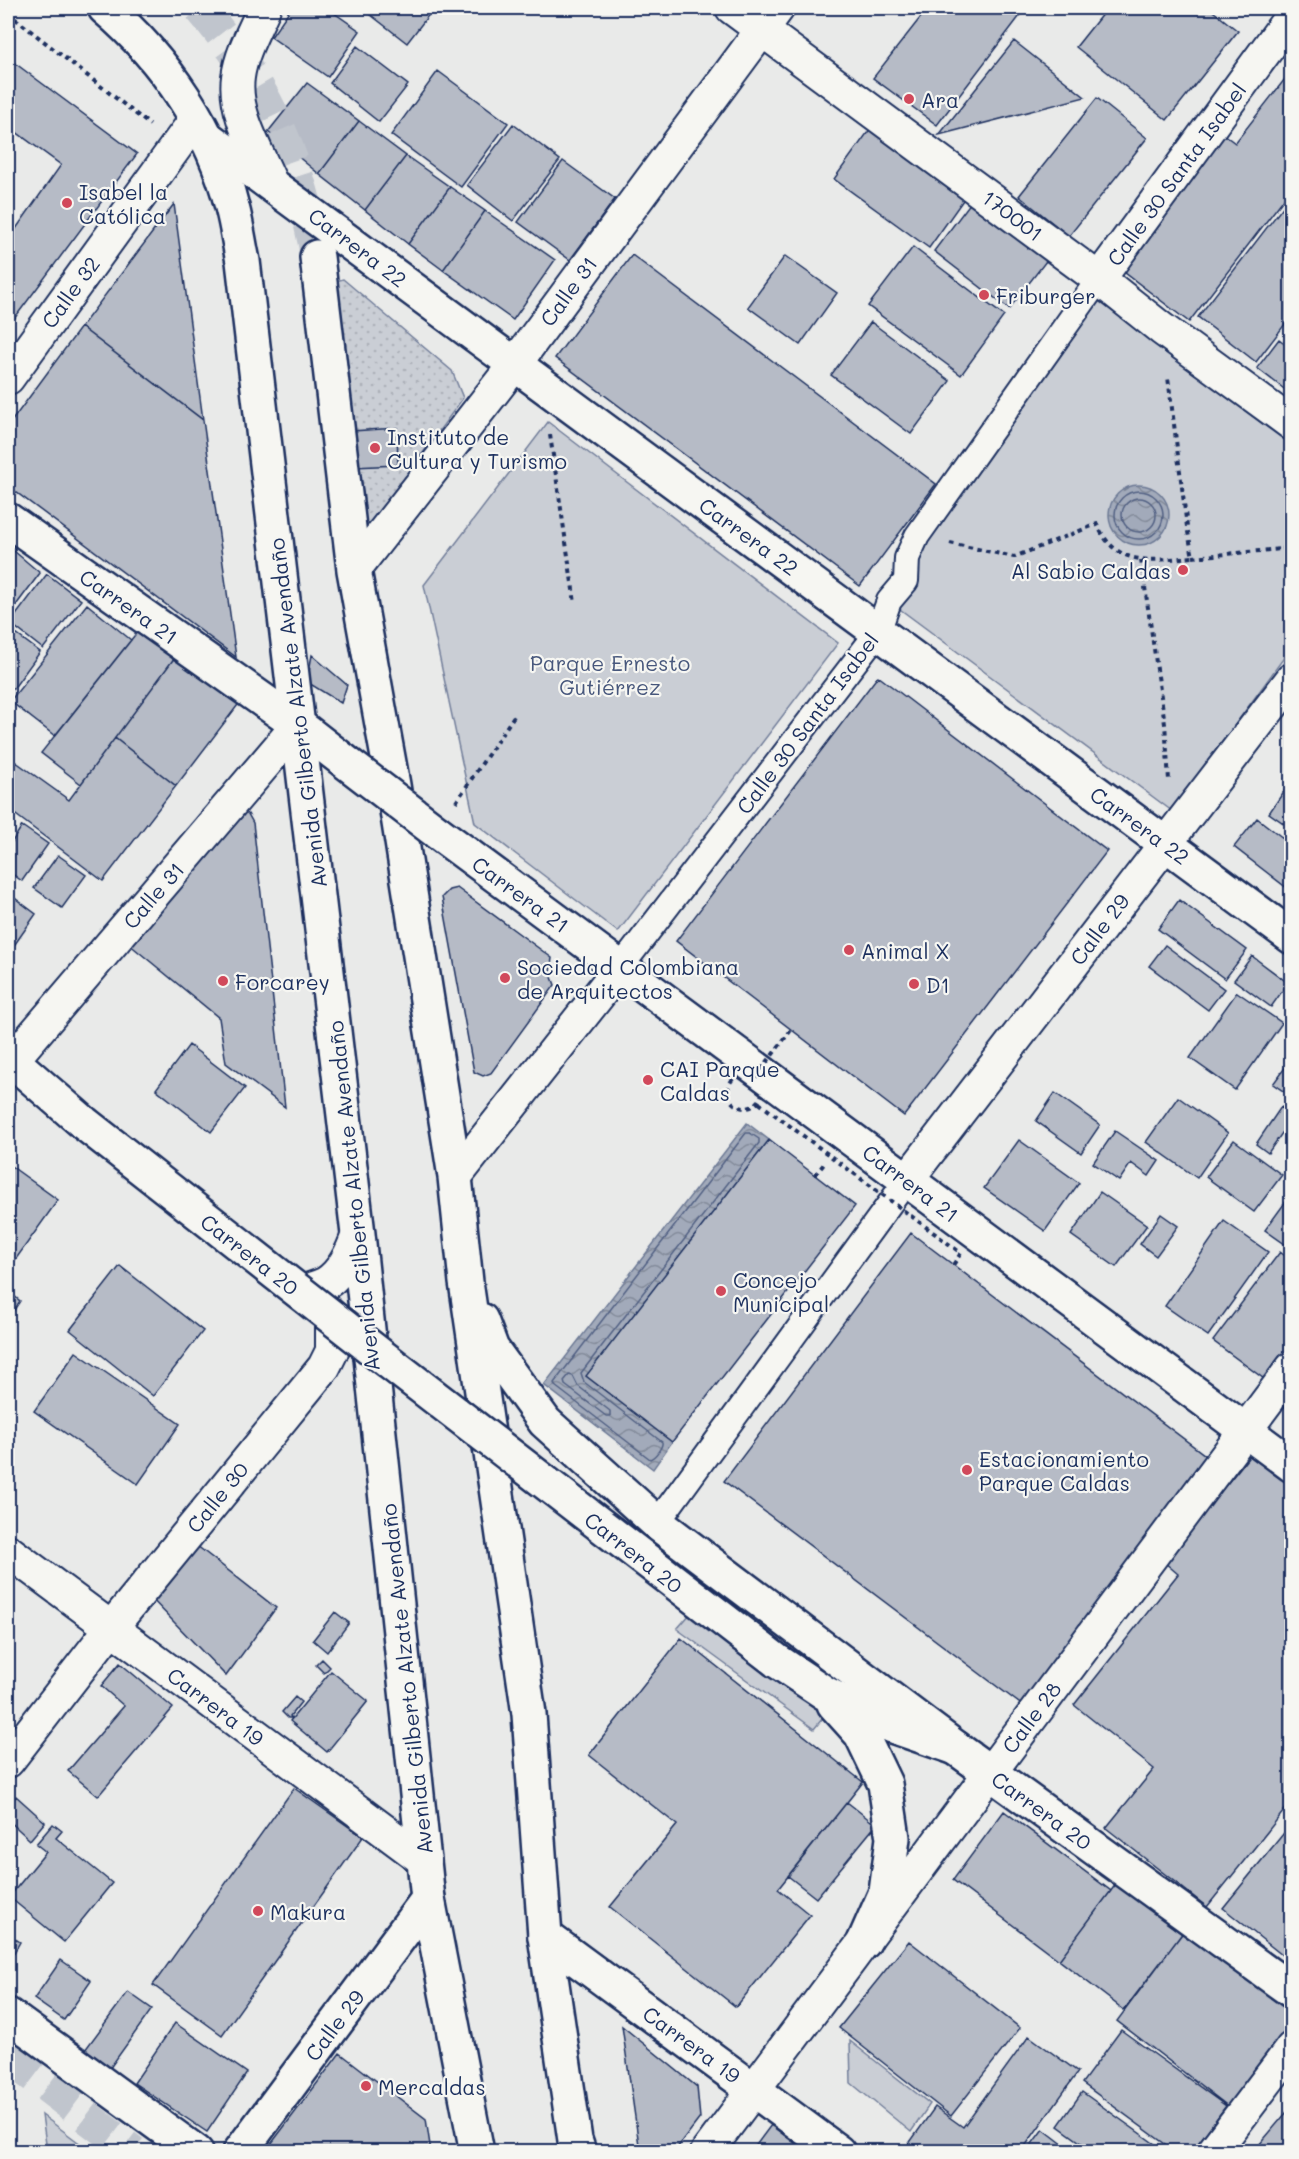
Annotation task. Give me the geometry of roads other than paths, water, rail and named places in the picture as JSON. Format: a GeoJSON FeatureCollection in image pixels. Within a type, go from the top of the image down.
{"type":"FeatureCollection","features":[{"type":"Feature","properties":{"kind":"main road","name":"Avenida Gilberto Alzate Avendaño"},"geometry":{"type":"LineString","coordinates":[[105,8],[150,51],[176,85],[201,127],[217,161],[232,206],[243,261],[358,1234],[429,1899],[477,2151]]}},
{"type":"Feature","properties":{"kind":"main road","name":"Carrera 22"},"geometry":{"type":"LineString","coordinates":[[201,127],[271,183],[544,386],[1292,938]]}},
{"type":"Feature","properties":{"kind":"main road"},"geometry":{"type":"LineString","coordinates":[[317,257],[354,570],[393,785],[455,1177],[466,1282],[529,1714],[545,1936],[575,2140],[579,2151]]}},
{"type":"Feature","properties":{"kind":"main road","name":"Carrera 21"},"geometry":{"type":"LineString","coordinates":[[8,520],[298,725],[437,832],[1292,1465]]}},
{"type":"Feature","properties":{"kind":"main road","name":"Carrera 20"},"geometry":{"type":"LineString","coordinates":[[9,1061],[84,1123],[380,1355],[777,1662],[825,1693],[889,1725],[956,1748],[1292,1991]]}},
{"type":"Feature","properties":{"kind":"main road"},"geometry":{"type":"LineString","coordinates":[[466,1282],[492,1349],[545,1422],[657,1523],[956,1748]]}},
{"type":"Feature","properties":{"kind":"main road"},"geometry":{"type":"LineString","coordinates":[[825,1693],[861,1734],[885,1784],[893,1838],[886,1892],[864,1942]]}},
{"type":"Feature","properties":{"kind":"main road","name":"Calle 29"},"geometry":{"type":"LineString","coordinates":[[240,2151],[429,1899]]}},
{"type":"Feature","properties":{"kind":"main road","name":"Carrera 19"},"geometry":{"type":"LineString","coordinates":[[545,1936],[838,2151]]}},
{"type":"Feature","properties":{"kind":"main road"},"geometry":{"type":"LineString","coordinates":[[8,2015],[196,2151]]}},
{"type":"Feature","properties":{"kind":"street"},"geometry":{"type":"LineString","coordinates":[[264,8],[246,48],[238,86],[239,102],[245,121],[271,183]]}},
{"type":"Feature","properties":{"kind":"street","name":"170001"},"geometry":{"type":"LineString","coordinates":[[732,8],[770,18],[1162,329],[1292,424]]}},
{"type":"Feature","properties":{"kind":"street","name":"Calle 30 Santa Isabel"},"geometry":{"type":"LineString","coordinates":[[455,1177],[620,968],[878,632],[889,601],[906,581],[907,558],[917,536],[1099,279],[1292,15]]}},
{"type":"Feature","properties":{"kind":"street","name":"Calle 31"},"geometry":{"type":"LineString","coordinates":[[354,570],[515,364],[770,18]]}},
{"type":"Feature","properties":{"kind":"street","name":"Calle 32"},"geometry":{"type":"LineString","coordinates":[[8,378],[201,127]]}},
{"type":"Feature","properties":{"kind":"street","name":"Calle 29"},"geometry":{"type":"LineString","coordinates":[[907,1180],[1292,679]]}},
{"type":"Feature","properties":{"kind":"street","name":"Calle 31"},"geometry":{"type":"LineString","coordinates":[[9,1061],[298,725]]}},
{"type":"Feature","properties":{"kind":"street","name":"Carrera 20"},"geometry":{"type":"LineString","coordinates":[[9,1061],[307,1290]]}},
{"type":"Feature","properties":{"kind":"street"},"geometry":{"type":"LineString","coordinates":[[657,1523],[907,1180]]}},
{"type":"Feature","properties":{"kind":"street"},"geometry":{"type":"LineString","coordinates":[[307,1290],[326,1283],[338,1271],[351,1255],[358,1234]]}},
{"type":"Feature","properties":{"kind":"street","name":"Calle 30"},"geometry":{"type":"LineString","coordinates":[[8,1761],[111,1628],[324,1367],[332,1351],[332,1317],[307,1290]]}},
{"type":"Feature","properties":{"kind":"street","name":"Calle 28"},"geometry":{"type":"LineString","coordinates":[[706,2151],[1292,1368]]}},
{"type":"Feature","properties":{"kind":"street","name":"Carrera 19"},"geometry":{"type":"LineString","coordinates":[[8,1551],[425,1861]]}},
{"type":"Feature","properties":{"kind":"street"},"geometry":{"type":"LineString","coordinates":[[1214,2151],[1292,2048]]}},
{"type":"Feature","properties":{"kind":"water"},"geometry":{"type":"Polygon","coordinates":[[[1133,485],[1145,485],[1156,490],[1164,498],[1169,515],[1167,527],[1156,540],[1145,545],[1133,545],[1122,540],[1114,532],[1109,521],[1109,509],[1114,498],[1122,490],[1133,485]]]}},
{"type":"Feature","properties":{"kind":"water"},"geometry":{"type":"Polygon","coordinates":[[[747,1123],[769,1140],[587,1376],[672,1442],[653,1469],[544,1385],[747,1123]]]}},
{"type":"Feature","properties":{"kind":"tunnel"},"geometry":{"type":"LineString","coordinates":[[200,8],[244,66],[277,124],[300,186],[317,257]]}},
{"type":"Feature","properties":{"kind":"tunnel"},"geometry":{"type":"LineString","coordinates":[[8,2057],[133,2152]]}},
{"type":"Feature","properties":{"kind":"place","name":"Ara"},"geometry":{"type":"Point","coordinates":[909,99]}},
{"type":"Feature","properties":{"kind":"place","name":"Isabel la Católica"},"geometry":{"type":"Point","coordinates":[67,203]}},
{"type":"Feature","properties":{"kind":"place","name":"Friburger"},"geometry":{"type":"Point","coordinates":[984,295]}},
{"type":"Feature","properties":{"kind":"place","name":"Instituto de Cultura y Turismo"},"geometry":{"type":"Point","coordinates":[375,448]}},
{"type":"Feature","properties":{"kind":"place","name":"Al Sabio Caldas"},"geometry":{"type":"Point","coordinates":[1183,570]}},
{"type":"Feature","properties":{"kind":"place","name":"Animal X"},"geometry":{"type":"Point","coordinates":[849,950]}},
{"type":"Feature","properties":{"kind":"place","name":"Sociedad Colombiana de Arquitectos"},"geometry":{"type":"Point","coordinates":[505,978]}},
{"type":"Feature","properties":{"kind":"place","name":"Forcarey"},"geometry":{"type":"Point","coordinates":[223,981]}},
{"type":"Feature","properties":{"kind":"place","name":"D1"},"geometry":{"type":"Point","coordinates":[914,984]}},
{"type":"Feature","properties":{"kind":"place","name":"CAI Parque Caldas"},"geometry":{"type":"Point","coordinates":[648,1080]}},
{"type":"Feature","properties":{"kind":"place","name":"Concejo Municipal"},"geometry":{"type":"Point","coordinates":[721,1291]}},
{"type":"Feature","properties":{"kind":"place","name":"Estacionamiento Parque Caldas"},"geometry":{"type":"Point","coordinates":[967,1470]}},
{"type":"Feature","properties":{"kind":"place","name":"Makura"},"geometry":{"type":"Point","coordinates":[258,1911]}},
{"type":"Feature","properties":{"kind":"place","name":"Mercaldas"},"geometry":{"type":"Point","coordinates":[366,2086]}},
{"type":"Feature","properties":{"kind":"park label","name":"Parque Ernesto Gutiérrez"},"geometry":{"type":"Point","coordinates":[610,674]}}]}
